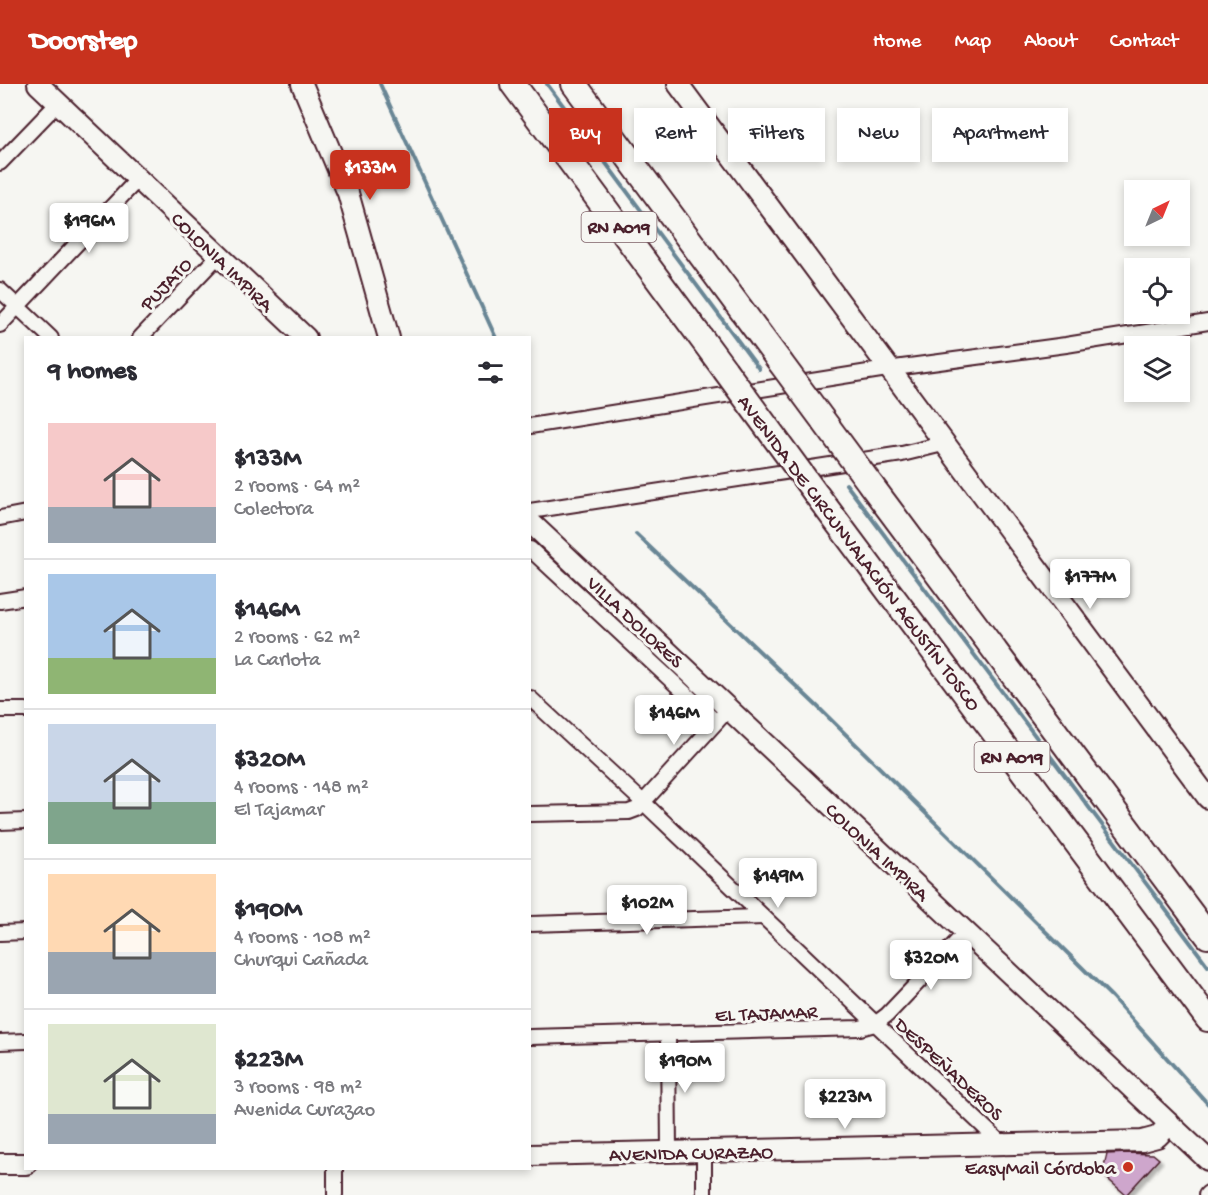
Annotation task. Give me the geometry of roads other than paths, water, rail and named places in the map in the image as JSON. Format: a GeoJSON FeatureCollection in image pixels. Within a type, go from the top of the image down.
{"type":"FeatureCollection","features":[{"type":"Feature","properties":{"kind":"highway","name":"AVENIDA DE CIRCUNVALACIÓN AGUSTÍN TOSCO"},"geometry":{"type":"LineString","coordinates":[[513,84],[816,495],[1208,1019]]}},
{"type":"Feature","properties":{"kind":"highway","name":"RN A019"},"geometry":{"type":"LineString","coordinates":[[574,84],[1208,936]]}},
{"type":"Feature","properties":{"kind":"street","name":"COLONIA IMPIRA"},"geometry":{"type":"LineString","coordinates":[[38,84],[302,336]]}},
{"type":"Feature","properties":{"kind":"street"},"geometry":{"type":"LineString","coordinates":[[302,84],[348,193],[387,336]]}},
{"type":"Feature","properties":{"kind":"street"},"geometry":{"type":"LineString","coordinates":[[678,84],[776,212],[887,369],[1208,798]]}},
{"type":"Feature","properties":{"kind":"street"},"geometry":{"type":"LineString","coordinates":[[0,163],[58,103]]}},
{"type":"Feature","properties":{"kind":"street"},"geometry":{"type":"LineString","coordinates":[[0,325],[138,179]]}},
{"type":"Feature","properties":{"kind":"street","name":"PUJATO"},"geometry":{"type":"LineString","coordinates":[[142,336],[218,256]]}},
{"type":"Feature","properties":{"kind":"street"},"geometry":{"type":"LineString","coordinates":[[0,290],[49,336]]}},
{"type":"Feature","properties":{"kind":"street"},"geometry":{"type":"LineString","coordinates":[[531,426],[887,369],[1066,345],[1208,322]]}},
{"type":"Feature","properties":{"kind":"street"},"geometry":{"type":"LineString","coordinates":[[531,511],[902,454],[943,444]]}},
{"type":"Feature","properties":{"kind":"street"},"geometry":{"type":"LineString","coordinates":[[0,518],[24,513]]}},
{"type":"Feature","properties":{"kind":"street","name":"COLONIA IMPIRA"},"geometry":{"type":"LineString","coordinates":[[531,523],[722,716],[965,933],[1208,1160]]}},
{"type":"Feature","properties":{"kind":"street","name":"VILLA DOLORES"},"geometry":{"type":"LineString","coordinates":[[531,550],[722,716]]}},
{"type":"Feature","properties":{"kind":"street"},"geometry":{"type":"LineString","coordinates":[[0,600],[24,597]]}},
{"type":"Feature","properties":{"kind":"street","name":"DESPEÑADEROS"},"geometry":{"type":"LineString","coordinates":[[531,699],[644,803],[1004,1146]]}},
{"type":"Feature","properties":{"kind":"street"},"geometry":{"type":"LineString","coordinates":[[0,710],[24,710]]}},
{"type":"Feature","properties":{"kind":"street"},"geometry":{"type":"LineString","coordinates":[[531,814],[629,812],[644,803],[722,716]]}},
{"type":"Feature","properties":{"kind":"street"},"geometry":{"type":"LineString","coordinates":[[0,822],[24,821]]}},
{"type":"Feature","properties":{"kind":"street"},"geometry":{"type":"LineString","coordinates":[[531,924],[764,917]]}},
{"type":"Feature","properties":{"kind":"street"},"geometry":{"type":"LineString","coordinates":[[0,933],[24,932]]}},
{"type":"Feature","properties":{"kind":"street"},"geometry":{"type":"LineString","coordinates":[[875,1024],[887,1015],[965,933]]}},
{"type":"Feature","properties":{"kind":"street","name":"EL TAJAMAR"},"geometry":{"type":"LineString","coordinates":[[531,1037],[860,1028],[875,1024]]}},
{"type":"Feature","properties":{"kind":"street"},"geometry":{"type":"LineString","coordinates":[[669,1035],[669,1152]]}},
{"type":"Feature","properties":{"kind":"street"},"geometry":{"type":"LineString","coordinates":[[0,1042],[24,1041]]}},
{"type":"Feature","properties":{"kind":"street","name":"AVENIDA CURAZAO"},"geometry":{"type":"LineString","coordinates":[[531,1155],[1004,1146],[1142,1141],[1157,1137],[1170,1125]]}},
{"type":"Feature","properties":{"kind":"street"},"geometry":{"type":"LineString","coordinates":[[704,1152],[704,1195]]}},
{"type":"Feature","properties":{"kind":"street"},"geometry":{"type":"LineString","coordinates":[[0,1164],[24,1164]]}},
{"type":"Feature","properties":{"kind":"street"},"geometry":{"type":"LineString","coordinates":[[335,1170],[335,1195]]}},
{"type":"Feature","properties":{"kind":"waterway"},"geometry":{"type":"LineString","coordinates":[[380,84],[495,336]]}},
{"type":"Feature","properties":{"kind":"waterway"},"geometry":{"type":"LineString","coordinates":[[547,84],[759,369]]}},
{"type":"Feature","properties":{"kind":"waterway"},"geometry":{"type":"LineString","coordinates":[[846,484],[1208,966]]}},
{"type":"Feature","properties":{"kind":"waterway"},"geometry":{"type":"LineString","coordinates":[[636,534],[818,707],[1112,997],[1208,1104]]}},
{"type":"Feature","properties":{"kind":"place","name":"EasyMail Córdoba"},"geometry":{"type":"Point","coordinates":[1128,1167]}}]}
